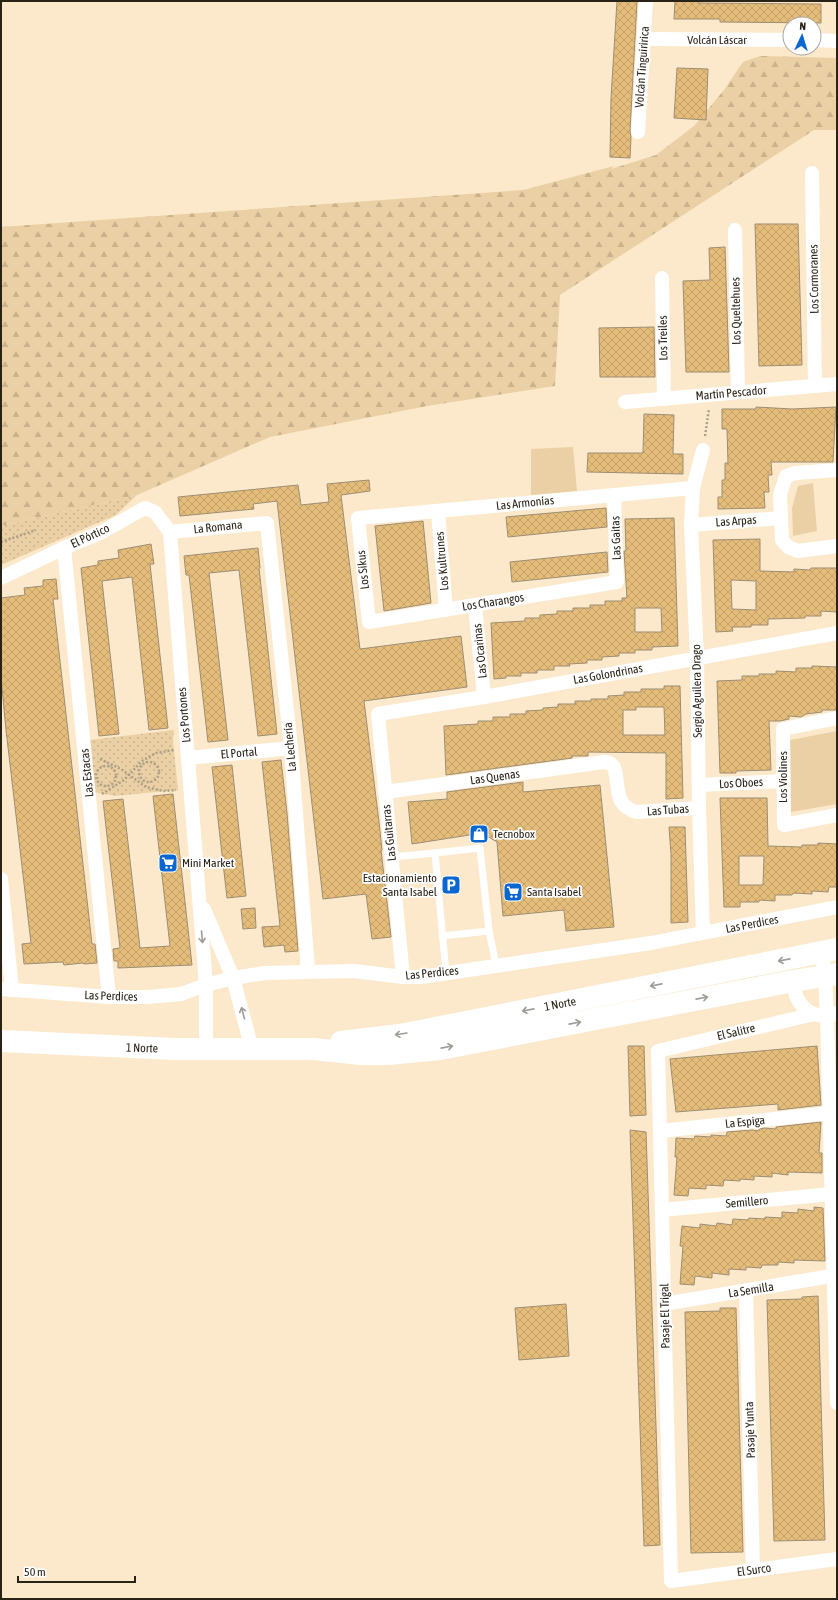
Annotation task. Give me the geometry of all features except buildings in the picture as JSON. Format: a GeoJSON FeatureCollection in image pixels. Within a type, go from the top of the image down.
{"type":"FeatureCollection","features":[{"type":"Feature","properties":{"kind":"main road","name":"1 Norte"},"geometry":{"type":"LineString","coordinates":[[282,1048],[400,1035],[829,951]]}},
{"type":"Feature","properties":{"kind":"main road","name":"1 Norte"},"geometry":{"type":"LineString","coordinates":[[1,1041],[159,1049],[282,1048],[313,1049],[361,1054],[414,1052],[831,975]]}},
{"type":"Feature","properties":{"kind":"street","name":"Volcán Tinguiririca"},"geometry":{"type":"LineString","coordinates":[[638,132],[646,1]]}},
{"type":"Feature","properties":{"kind":"street","name":"Volcán Láscar"},"geometry":{"type":"LineString","coordinates":[[644,39],[782,40]]}},
{"type":"Feature","properties":{"kind":"street"},"geometry":{"type":"LineString","coordinates":[[822,40],[837,41]]}},
{"type":"Feature","properties":{"kind":"street","name":"Los Cormoranes"},"geometry":{"type":"LineString","coordinates":[[812,173],[815,386]]}},
{"type":"Feature","properties":{"kind":"street","name":"Los Queltehues"},"geometry":{"type":"LineString","coordinates":[[735,230],[738,392]]}},
{"type":"Feature","properties":{"kind":"street","name":"Los Treiles"},"geometry":{"type":"LineString","coordinates":[[662,278],[664,399]]}},
{"type":"Feature","properties":{"kind":"street","name":"Martín Pescador"},"geometry":{"type":"LineString","coordinates":[[625,402],[837,384]]}},
{"type":"Feature","properties":{"kind":"street","name":"Sergio Aguilera Drago"},"geometry":{"type":"LineString","coordinates":[[703,450],[693,488],[691,525],[697,658],[699,808],[703,933]]}},
{"type":"Feature","properties":{"kind":"street"},"geometry":{"type":"LineString","coordinates":[[837,470],[795,473],[786,476],[780,495],[782,540],[788,547],[798,551],[837,546]]}},
{"type":"Feature","properties":{"kind":"street","name":"Las Armonías"},"geometry":{"type":"LineString","coordinates":[[358,518],[693,488]]}},
{"type":"Feature","properties":{"kind":"street","name":"Las Gaitas"},"geometry":{"type":"LineString","coordinates":[[614,494],[617,582]]}},
{"type":"Feature","properties":{"kind":"street","name":"El Pórtico"},"geometry":{"type":"LineString","coordinates":[[1,578],[102,532],[145,508],[155,512],[170,532]]}},
{"type":"Feature","properties":{"kind":"street","name":"Los Kultrunes"},"geometry":{"type":"LineString","coordinates":[[438,512],[446,610]]}},
{"type":"Feature","properties":{"kind":"street","name":"Los Sikus"},"geometry":{"type":"LineString","coordinates":[[358,518],[369,622]]}},
{"type":"Feature","properties":{"kind":"street","name":"Las Arpas"},"geometry":{"type":"LineString","coordinates":[[691,525],[781,518]]}},
{"type":"Feature","properties":{"kind":"street","name":"La Romana"},"geometry":{"type":"LineString","coordinates":[[170,532],[267,523]]}},
{"type":"Feature","properties":{"kind":"street","name":"La Lechería"},"geometry":{"type":"LineString","coordinates":[[267,523],[290,748],[308,971]]}},
{"type":"Feature","properties":{"kind":"street","name":"Los Portones"},"geometry":{"type":"LineString","coordinates":[[170,532],[206,985],[206,1049]]}},
{"type":"Feature","properties":{"kind":"street","name":"Las Estacas"},"geometry":{"type":"LineString","coordinates":[[64,548],[109,997]]}},
{"type":"Feature","properties":{"kind":"street","name":"Los Charangos"},"geometry":{"type":"LineString","coordinates":[[369,622],[617,582]]}},
{"type":"Feature","properties":{"kind":"street","name":"Las Ocarinas"},"geometry":{"type":"LineString","coordinates":[[475,605],[484,697]]}},
{"type":"Feature","properties":{"kind":"street","name":"Las Golondrinas"},"geometry":{"type":"LineString","coordinates":[[378,714],[484,697],[837,633]]}},
{"type":"Feature","properties":{"kind":"street","name":"Las Guitarras"},"geometry":{"type":"LineString","coordinates":[[378,714],[403,977]]}},
{"type":"Feature","properties":{"kind":"street","name":"Los Violines"},"geometry":{"type":"LineString","coordinates":[[837,718],[783,729],[784,825],[837,814]]}},
{"type":"Feature","properties":{"kind":"street","name":"El Portal"},"geometry":{"type":"LineString","coordinates":[[187,752],[290,748]]}},
{"type":"Feature","properties":{"kind":"street","name":"Las Quenas"},"geometry":{"type":"LineString","coordinates":[[385,792],[604,762],[610,763],[614,767],[621,802],[625,807],[637,812]]}},
{"type":"Feature","properties":{"kind":"street","name":"Los Oboes"},"geometry":{"type":"LineString","coordinates":[[699,785],[783,781]]}},
{"type":"Feature","properties":{"kind":"street","name":"Las Tubas"},"geometry":{"type":"LineString","coordinates":[[637,812],[699,808]]}},
{"type":"Feature","properties":{"kind":"street"},"geometry":{"type":"LineString","coordinates":[[1,880],[6,989]]}},
{"type":"Feature","properties":{"kind":"street","name":"Los Portones"},"geometry":{"type":"LineString","coordinates":[[199,898],[233,978],[252,1049]]}},
{"type":"Feature","properties":{"kind":"street","name":"Las Perdices"},"geometry":{"type":"LineString","coordinates":[[6,989],[109,997],[148,998],[181,994],[206,985],[233,978],[265,973],[308,971],[354,972],[403,977],[421,977],[496,965],[651,944],[837,907]]}},
{"type":"Feature","properties":{"kind":"street"},"geometry":{"type":"LineString","coordinates":[[829,951],[831,975],[826,1014],[832,1121],[832,1194],[837,1403]]}},
{"type":"Feature","properties":{"kind":"street"},"geometry":{"type":"LineString","coordinates":[[793,981],[794,992],[800,1004],[826,1014]]}},
{"type":"Feature","properties":{"kind":"street","name":"El Salitre"},"geometry":{"type":"LineString","coordinates":[[658,1051],[826,1014]]}},
{"type":"Feature","properties":{"kind":"street","name":"Pasaje El Trigal"},"geometry":{"type":"LineString","coordinates":[[658,1051],[671,1581]]}},
{"type":"Feature","properties":{"kind":"street","name":"La Espiga"},"geometry":{"type":"LineString","coordinates":[[660,1131],[832,1121]]}},
{"type":"Feature","properties":{"kind":"street","name":"Semillero"},"geometry":{"type":"LineString","coordinates":[[662,1210],[832,1194]]}},
{"type":"Feature","properties":{"kind":"street","name":"La Semilla"},"geometry":{"type":"LineString","coordinates":[[664,1304],[835,1276]]}},
{"type":"Feature","properties":{"kind":"street","name":"Pasaje Yunta"},"geometry":{"type":"LineString","coordinates":[[746,1291],[753,1570]]}},
{"type":"Feature","properties":{"kind":"street","name":"El Surco"},"geometry":{"type":"LineString","coordinates":[[671,1581],[837,1559]]}},
{"type":"Feature","properties":{"kind":"lane"},"geometry":{"type":"LineString","coordinates":[[392,857],[480,848],[489,931],[496,965]]}},
{"type":"Feature","properties":{"kind":"lane"},"geometry":{"type":"LineString","coordinates":[[435,853],[446,973]]}},
{"type":"Feature","properties":{"kind":"lane"},"geometry":{"type":"LineString","coordinates":[[442,936],[489,931]]}},
{"type":"Feature","properties":{"kind":"path"},"geometry":{"type":"LineString","coordinates":[[703,450],[711,395]]}},
{"type":"Feature","properties":{"kind":"path"},"geometry":{"type":"LineString","coordinates":[[1,542],[36,530]]}},
{"type":"Feature","properties":{"kind":"path"},"geometry":{"type":"LineString","coordinates":[[90,801],[124,780],[128,774],[142,761],[156,753],[174,751],[187,752]]}},
{"type":"Feature","properties":{"kind":"path"},"geometry":{"type":"LineString","coordinates":[[85,758],[100,759],[108,762],[146,787],[164,791],[190,788]]}},
{"type":"Feature","properties":{"kind":"path"},"geometry":{"type":"LineString","coordinates":[[150,762],[158,767],[158,776],[151,782],[142,779],[139,770],[145,763],[150,762]]}},
{"type":"Feature","properties":{"kind":"path"},"geometry":{"type":"LineString","coordinates":[[106,766],[114,770],[116,775],[112,784],[102,785],[98,782],[96,774],[102,767],[106,766]]}},
{"type":"Feature","properties":{"kind":"green space"},"geometry":{"type":"Polygon","coordinates":[[[760,56],[837,58],[837,130],[814,130],[560,295],[555,386],[427,406],[270,437],[137,495],[1,526],[1,227],[523,190],[614,166],[611,169],[656,155],[694,126],[724,90],[743,62],[760,56]]]}},
{"type":"Feature","properties":{"kind":"green space"},"geometry":{"type":"Polygon","coordinates":[[[573,447],[577,491],[531,495],[531,449],[573,447]]]}},
{"type":"Feature","properties":{"kind":"green space"},"geometry":{"type":"Polygon","coordinates":[[[813,483],[817,531],[793,536],[792,508],[798,486],[813,483]]]}},
{"type":"Feature","properties":{"kind":"green space"},"geometry":{"type":"Polygon","coordinates":[[[137,495],[116,515],[1,565],[1,526],[137,495]]]}},
{"type":"Feature","properties":{"kind":"green space"},"geometry":{"type":"Polygon","coordinates":[[[174,730],[173,741],[178,790],[162,796],[176,790],[115,796],[93,792],[89,740],[174,730]]]}},
{"type":"Feature","properties":{"kind":"green space"},"geometry":{"type":"Polygon","coordinates":[[[837,731],[837,804],[791,812],[790,740],[837,731]]]}},
{"type":"Feature","properties":{"kind":"place","name":"Tecnobox"},"geometry":{"type":"Point","coordinates":[479,834]}},
{"type":"Feature","properties":{"kind":"place","name":"Mini Market"},"geometry":{"type":"Point","coordinates":[168,863]}},
{"type":"Feature","properties":{"kind":"place","name":"Estacionamiento Santa Isabel"},"geometry":{"type":"Point","coordinates":[451,885]}},
{"type":"Feature","properties":{"kind":"place","name":"Santa Isabel"},"geometry":{"type":"Point","coordinates":[513,892]}}]}
